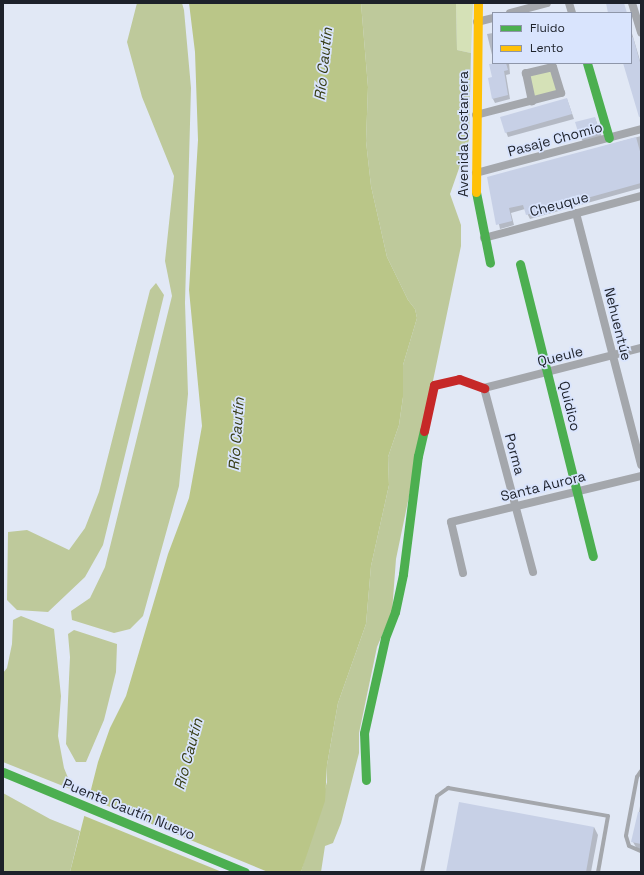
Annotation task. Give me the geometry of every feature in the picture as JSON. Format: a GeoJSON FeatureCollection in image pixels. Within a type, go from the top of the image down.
{"type":"FeatureCollection","features":[{"type":"Feature","properties":{"kind":"street","name":"Avenida Costanera"},"geometry":{"type":"LineString","coordinates":[[478,3],[476,194],[490,263]]}},
{"type":"Feature","properties":{"kind":"street"},"geometry":{"type":"LineString","coordinates":[[514,12],[547,3]]}},
{"type":"Feature","properties":{"kind":"street"},"geometry":{"type":"LineString","coordinates":[[632,3],[641,33]]}},
{"type":"Feature","properties":{"kind":"street"},"geometry":{"type":"LineString","coordinates":[[477,22],[492,18]]}},
{"type":"Feature","properties":{"kind":"street"},"geometry":{"type":"LineString","coordinates":[[587,64],[609,138]]}},
{"type":"Feature","properties":{"kind":"street"},"geometry":{"type":"LineString","coordinates":[[476,115],[532,101],[561,93],[554,66],[526,73],[532,101]]}},
{"type":"Feature","properties":{"kind":"street","name":"Pasaje Chomio"},"geometry":{"type":"LineString","coordinates":[[476,173],[641,129]]}},
{"type":"Feature","properties":{"kind":"street","name":"Cheuque"},"geometry":{"type":"LineString","coordinates":[[484,238],[641,196]]}},
{"type":"Feature","properties":{"kind":"street","name":"Nehuentúe"},"geometry":{"type":"LineString","coordinates":[[576,213],[641,465]]}},
{"type":"Feature","properties":{"kind":"street","name":"Quidico"},"geometry":{"type":"LineString","coordinates":[[520,264],[593,556]]}},
{"type":"Feature","properties":{"kind":"street","name":"Queule"},"geometry":{"type":"LineString","coordinates":[[484,388],[641,348]]}},
{"type":"Feature","properties":{"kind":"street"},"geometry":{"type":"LineString","coordinates":[[366,780],[364,733],[385,638],[397,604],[418,456],[434,385],[459,379],[484,388]]}},
{"type":"Feature","properties":{"kind":"street","name":"Porma"},"geometry":{"type":"LineString","coordinates":[[484,388],[533,572]]}},
{"type":"Feature","properties":{"kind":"street","name":"Santa Aurora"},"geometry":{"type":"LineString","coordinates":[[463,573],[451,522],[641,476]]}},
{"type":"Feature","properties":{"kind":"street","name":"Puente Cautín Nuevo"},"geometry":{"type":"LineString","coordinates":[[3,772],[245,872]]}},
{"type":"Feature","properties":{"kind":"lane"},"geometry":{"type":"LineString","coordinates":[[641,771],[636,777],[626,836],[629,846],[641,851]]}},
{"type":"Feature","properties":{"kind":"lane"},"geometry":{"type":"LineString","coordinates":[[422,872],[437,796],[448,788],[608,816],[598,872]]}},
{"type":"Feature","properties":{"kind":"shaded area"},"geometry":{"type":"Polygon","coordinates":[[[137,3],[182,3],[184,10],[191,88],[185,303],[188,394],[179,486],[143,616],[130,629],[114,633],[72,620],[71,611],[90,598],[105,567],[172,296],[165,261],[174,176],[142,97],[127,42],[137,3]]]}},
{"type":"Feature","properties":{"kind":"shaded area"},"geometry":{"type":"Polygon","coordinates":[[[361,3],[456,3],[457,50],[471,53],[469,140],[450,194],[461,225],[461,246],[396,559],[392,612],[377,647],[359,733],[359,753],[341,823],[333,843],[325,846],[321,872],[301,872],[327,782],[327,765],[338,703],[366,624],[371,566],[389,485],[388,457],[399,425],[403,397],[403,365],[417,318],[415,309],[408,300],[387,257],[371,186],[366,141],[368,87],[361,3]]]}},
{"type":"Feature","properties":{"kind":"shaded area"},"geometry":{"type":"Polygon","coordinates":[[[456,3],[473,3],[471,53],[457,50],[456,3]]]}},
{"type":"Feature","properties":{"kind":"shaded area"},"geometry":{"type":"Polygon","coordinates":[[[552,69],[559,92],[535,98],[528,75],[552,69]]]}},
{"type":"Feature","properties":{"kind":"shaded area"},"geometry":{"type":"Polygon","coordinates":[[[156,283],[164,295],[103,545],[85,577],[48,612],[17,610],[7,600],[8,532],[27,530],[69,550],[85,528],[99,492],[150,290],[156,283]]]}},
{"type":"Feature","properties":{"kind":"shaded area"},"geometry":{"type":"Polygon","coordinates":[[[21,616],[54,629],[61,696],[58,736],[64,768],[73,790],[3,762],[3,673],[7,668],[12,644],[13,620],[21,616]]]}},
{"type":"Feature","properties":{"kind":"shaded area"},"geometry":{"type":"Polygon","coordinates":[[[74,630],[117,644],[116,672],[104,720],[86,762],[76,762],[66,744],[70,657],[68,634],[74,630]]]}},
{"type":"Feature","properties":{"kind":"shaded area"},"geometry":{"type":"Polygon","coordinates":[[[3,793],[50,819],[80,831],[70,872],[3,872],[3,793]]]}},
{"type":"Feature","properties":{"kind":"water","name":"Río Cautín"},"geometry":{"type":"Polygon","coordinates":[[[189,3],[361,3],[368,87],[366,141],[371,186],[387,257],[408,300],[415,309],[417,318],[403,365],[403,397],[399,425],[388,457],[389,485],[371,566],[366,624],[338,703],[327,765],[325,801],[301,872],[70,872],[98,762],[110,728],[126,696],[168,554],[189,498],[202,426],[189,290],[198,140],[195,52],[189,3]]]}},
{"type":"Feature","properties":{"kind":"pier"},"geometry":{"type":"Polygon","coordinates":[[[86,797],[268,872],[222,872],[82,815],[86,797]]]}},
{"type":"Feature","properties":{"kind":"building"},"geometry":{"type":"Polygon","coordinates":[[[606,3],[624,3],[627,12],[608,12],[606,3]]]}},
{"type":"Feature","properties":{"kind":"building"},"geometry":{"type":"Polygon","coordinates":[[[632,38],[641,66],[641,116],[639,117],[623,64],[632,64],[632,38]]]}},
{"type":"Feature","properties":{"kind":"building"},"geometry":{"type":"Polygon","coordinates":[[[489,64],[506,64],[508,70],[504,71],[508,95],[492,99],[488,78],[492,77],[489,64]]]}},
{"type":"Feature","properties":{"kind":"building"},"geometry":{"type":"Polygon","coordinates":[[[567,98],[572,114],[505,133],[500,117],[567,98]]]}},
{"type":"Feature","properties":{"kind":"building"},"geometry":{"type":"Polygon","coordinates":[[[595,117],[600,133],[580,138],[575,122],[595,117]]]}},
{"type":"Feature","properties":{"kind":"building"},"geometry":{"type":"Polygon","coordinates":[[[636,137],[641,155],[641,183],[526,215],[523,205],[509,208],[512,221],[496,225],[487,177],[636,137]]]}},
{"type":"Feature","properties":{"kind":"building"},"geometry":{"type":"Polygon","coordinates":[[[459,802],[594,827],[586,872],[446,872],[459,802]]]}},
{"type":"Feature","properties":{"kind":"building"},"geometry":{"type":"Polygon","coordinates":[[[638,812],[641,812],[641,844],[631,842],[638,812]]]}},
{"type":"Feature","properties":{"kind":"traffic: fast"},"geometry":{"type":"LineString","coordinates":[[587,64],[609,138]]}},
{"type":"Feature","properties":{"kind":"traffic: fast"},"geometry":{"type":"LineString","coordinates":[[476,192],[490,263]]}},
{"type":"Feature","properties":{"kind":"traffic: fast"},"geometry":{"type":"LineString","coordinates":[[520,264],[593,556]]}},
{"type":"Feature","properties":{"kind":"traffic: fast"},"geometry":{"type":"LineString","coordinates":[[366,780],[364,733],[385,638],[395,612],[403,574],[418,456],[424,431]]}},
{"type":"Feature","properties":{"kind":"traffic: fast"},"geometry":{"type":"LineString","coordinates":[[3,772],[245,872]]}},
{"type":"Feature","properties":{"kind":"traffic: slow"},"geometry":{"type":"LineString","coordinates":[[476,192],[478,3]]}},
{"type":"Feature","properties":{"kind":"traffic: jam"},"geometry":{"type":"LineString","coordinates":[[424,431],[434,385],[459,379],[484,388]]}}]}
